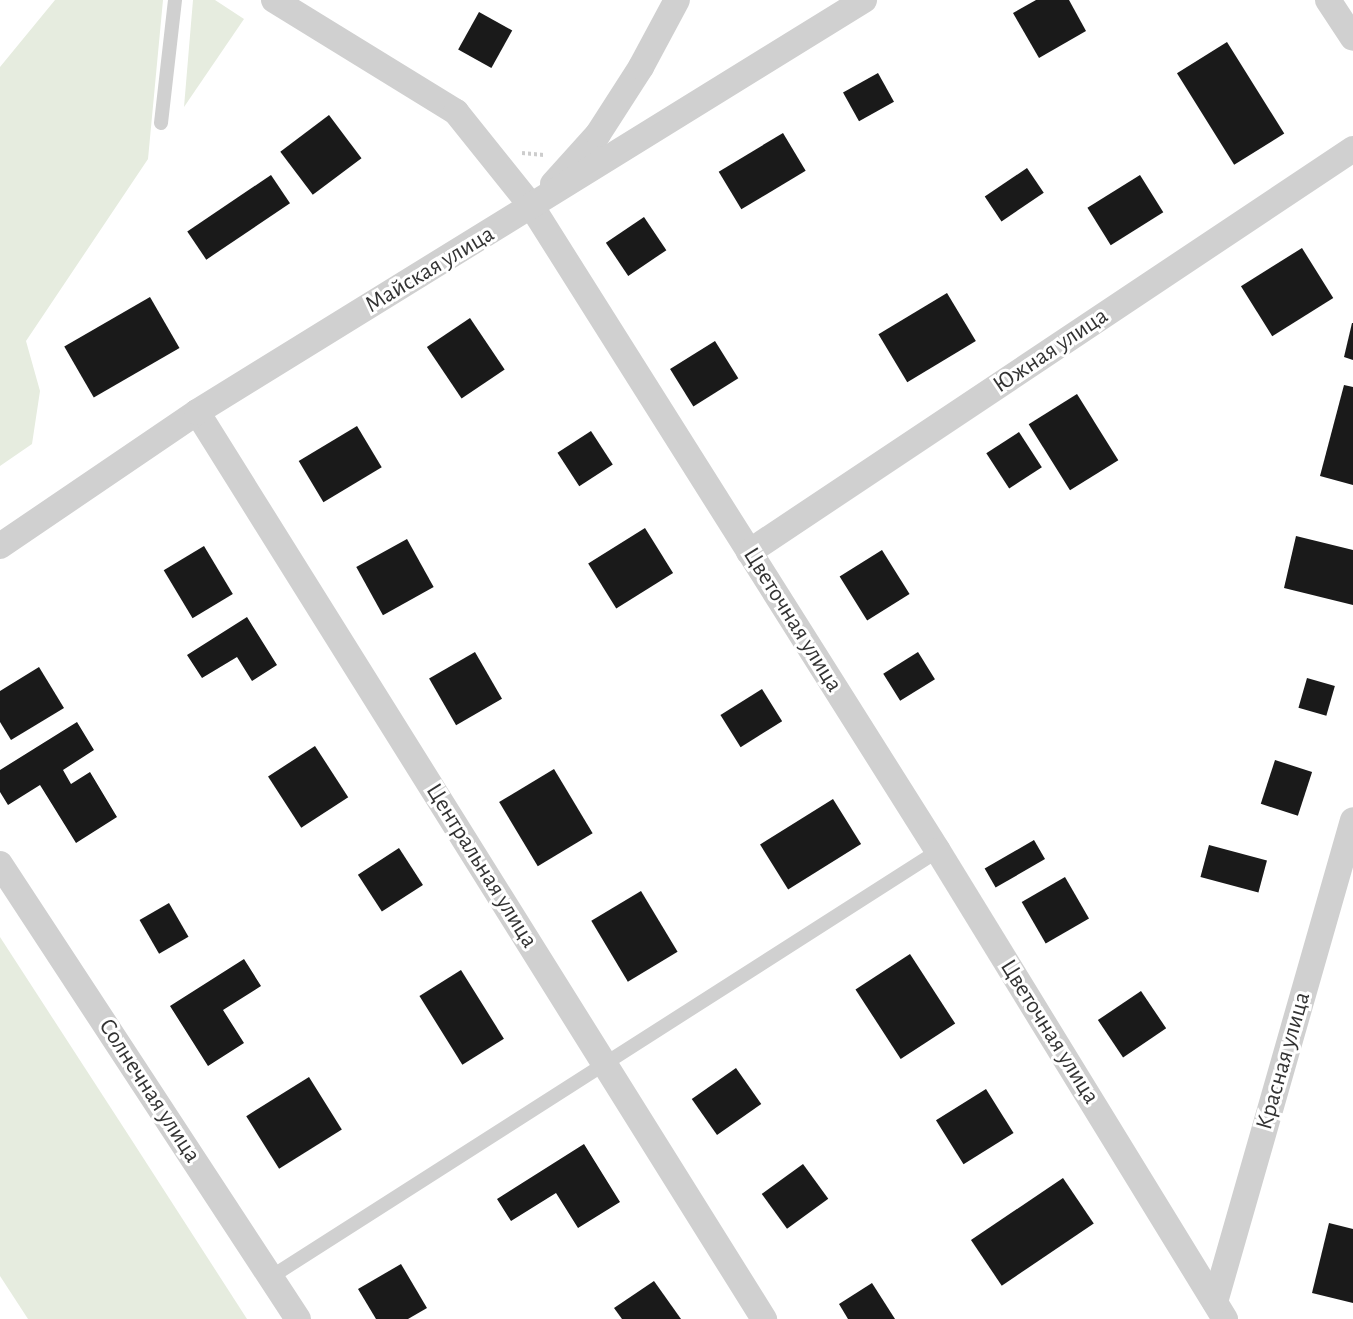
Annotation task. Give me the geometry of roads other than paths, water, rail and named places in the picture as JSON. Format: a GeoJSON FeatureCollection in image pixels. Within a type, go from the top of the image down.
{"type":"FeatureCollection","features":[{"type":"Feature","properties":{"kind":"street","name":"Цветочная улица"},"geometry":{"type":"LineString","coordinates":[[274,0],[456,112],[532,207],[939,851],[1220,1310]]}},
{"type":"Feature","properties":{"kind":"street"},"geometry":{"type":"LineString","coordinates":[[532,207],[598,134],[677,0]]}},
{"type":"Feature","properties":{"kind":"street","name":"Майская улица"},"geometry":{"type":"LineString","coordinates":[[0,546],[198,412],[864,0]]}},
{"type":"Feature","properties":{"kind":"street"},"geometry":{"type":"LineString","coordinates":[[1328,0],[1353,38]]}},
{"type":"Feature","properties":{"kind":"street","name":"Южная улица"},"geometry":{"type":"LineString","coordinates":[[748,552],[1353,149]]}},
{"type":"Feature","properties":{"kind":"street","name":"Центральная улица"},"geometry":{"type":"LineString","coordinates":[[198,412],[764,1319]]}},
{"type":"Feature","properties":{"kind":"street","name":"Красная улица"},"geometry":{"type":"LineString","coordinates":[[1220,1310],[1353,820]]}},
{"type":"Feature","properties":{"kind":"street","name":"Солнечная улица"},"geometry":{"type":"LineString","coordinates":[[0,864],[298,1319]]}},
{"type":"Feature","properties":{"kind":"lane"},"geometry":{"type":"LineString","coordinates":[[161,123],[175,0]]}},
{"type":"Feature","properties":{"kind":"lane"},"geometry":{"type":"LineString","coordinates":[[271,1277],[606,1066],[939,851]]}}]}
